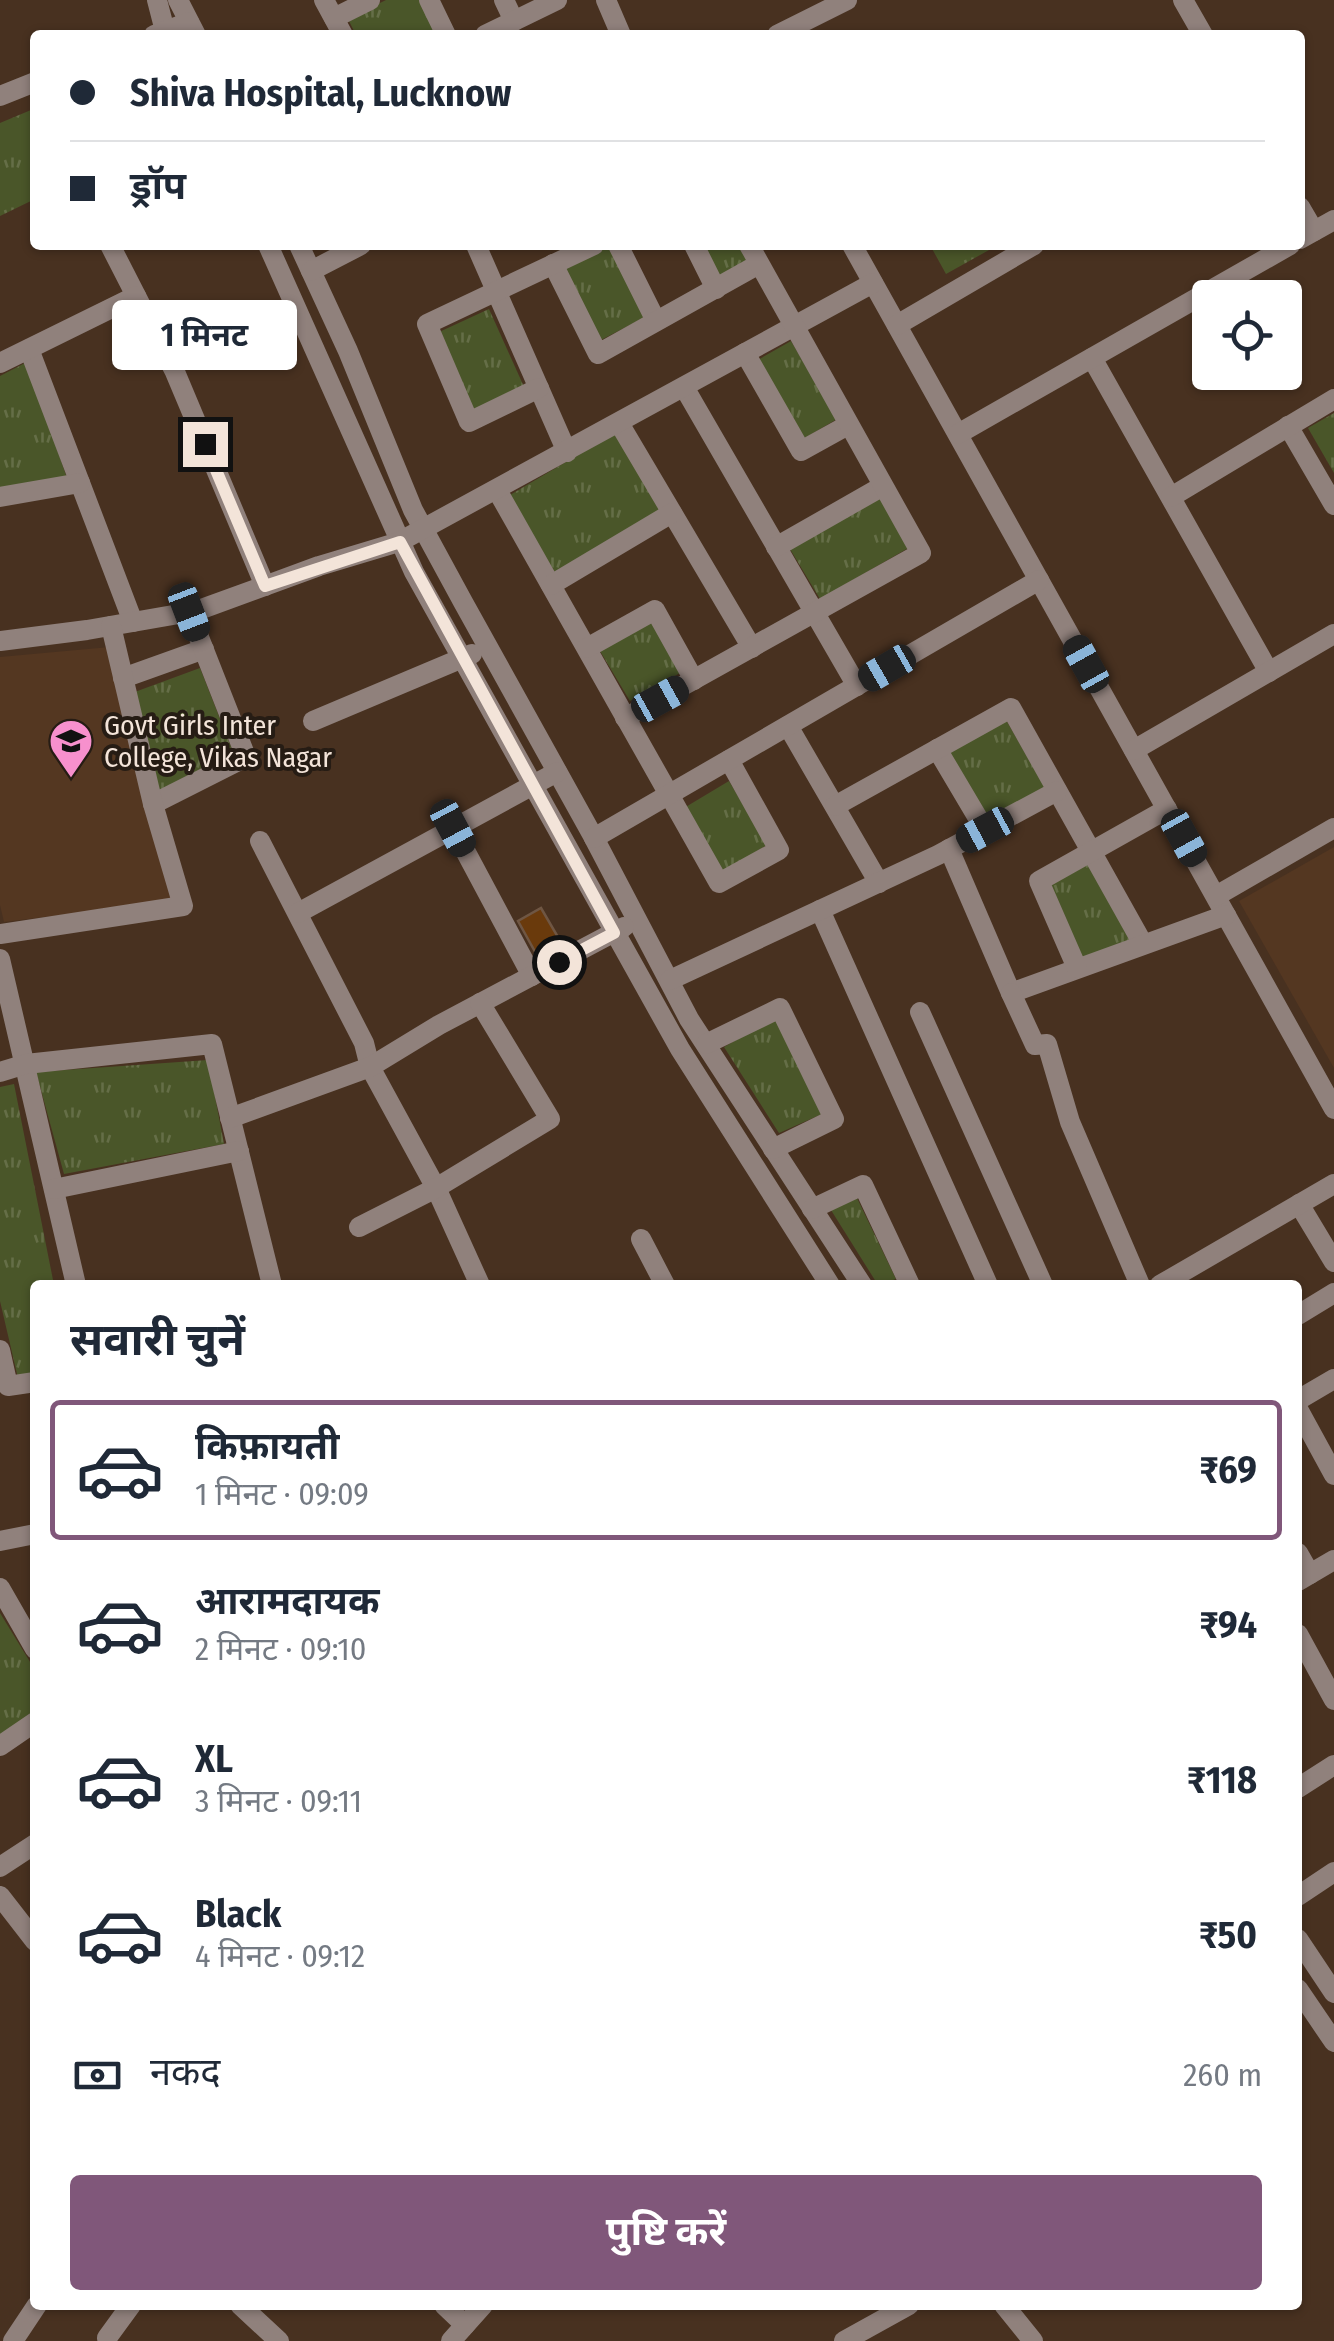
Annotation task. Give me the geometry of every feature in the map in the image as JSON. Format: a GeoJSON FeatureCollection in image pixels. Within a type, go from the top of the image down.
{"type":"FeatureCollection","features":[{"type":"Feature","properties":{"kind":"street"},"geometry":{"type":"LineString","coordinates":[[157,0],[161,30]]}},
{"type":"Feature","properties":{"kind":"street"},"geometry":{"type":"LineString","coordinates":[[178,0],[193,29]]}},
{"type":"Feature","properties":{"kind":"street"},"geometry":{"type":"LineString","coordinates":[[334,18],[370,0]]}},
{"type":"Feature","properties":{"kind":"street"},"geometry":{"type":"LineString","coordinates":[[429,0],[444,30]]}},
{"type":"Feature","properties":{"kind":"street"},"geometry":{"type":"LineString","coordinates":[[504,0],[514,21]]}},
{"type":"Feature","properties":{"kind":"street"},"geometry":{"type":"LineString","coordinates":[[495,30],[557,0]]}},
{"type":"Feature","properties":{"kind":"street"},"geometry":{"type":"LineString","coordinates":[[606,0],[619,30]]}},
{"type":"Feature","properties":{"kind":"street"},"geometry":{"type":"LineString","coordinates":[[787,30],[847,0]]}},
{"type":"Feature","properties":{"kind":"street"},"geometry":{"type":"LineString","coordinates":[[1183,0],[1199,30]]}},
{"type":"Feature","properties":{"kind":"street"},"geometry":{"type":"LineString","coordinates":[[0,96],[30,89]]}},
{"type":"Feature","properties":{"kind":"street"},"geometry":{"type":"LineString","coordinates":[[1307,235],[1334,220]]}},
{"type":"Feature","properties":{"kind":"street"},"geometry":{"type":"LineString","coordinates":[[113,250],[174,372],[265,586]]}},
{"type":"Feature","properties":{"kind":"street"},"geometry":{"type":"LineString","coordinates":[[270,250],[400,542],[461,658],[680,1049],[827,1280]]}},
{"type":"Feature","properties":{"kind":"street"},"geometry":{"type":"LineString","coordinates":[[300,250],[424,530],[487,647],[706,1044],[859,1280]]}},
{"type":"Feature","properties":{"kind":"street"},"geometry":{"type":"LineString","coordinates":[[310,270],[351,250]]}},
{"type":"Feature","properties":{"kind":"street"},"geometry":{"type":"LineString","coordinates":[[478,250],[566,452]]}},
{"type":"Feature","properties":{"kind":"street"},"geometry":{"type":"LineString","coordinates":[[539,388],[469,422],[427,324],[583,250]]}},
{"type":"Feature","properties":{"kind":"street"},"geometry":{"type":"LineString","coordinates":[[620,250],[656,322]]}},
{"type":"Feature","properties":{"kind":"street"},"geometry":{"type":"LineString","coordinates":[[696,250],[716,289]]}},
{"type":"Feature","properties":{"kind":"street"},"geometry":{"type":"LineString","coordinates":[[626,718],[921,552],[752,250]]}},
{"type":"Feature","properties":{"kind":"street"},"geometry":{"type":"LineString","coordinates":[[855,250],[1334,1109]]}},
{"type":"Feature","properties":{"kind":"street"},"geometry":{"type":"LineString","coordinates":[[897,325],[1025,250]]}},
{"type":"Feature","properties":{"kind":"street"},"geometry":{"type":"LineString","coordinates":[[958,434],[1281,250]]}},
{"type":"Feature","properties":{"kind":"street"},"geometry":{"type":"LineString","coordinates":[[553,264],[598,354],[759,264]]}},
{"type":"Feature","properties":{"kind":"street"},"geometry":{"type":"LineString","coordinates":[[0,641],[189,612],[400,542],[873,283]]}},
{"type":"Feature","properties":{"kind":"street"},"geometry":{"type":"LineString","coordinates":[[0,363],[136,296]]}},
{"type":"Feature","properties":{"kind":"street"},"geometry":{"type":"LineString","coordinates":[[28,349],[133,622]]}},
{"type":"Feature","properties":{"kind":"street"},"geometry":{"type":"LineString","coordinates":[[745,353],[801,452],[848,425]]}},
{"type":"Feature","properties":{"kind":"street"},"geometry":{"type":"LineString","coordinates":[[1092,358],[1269,672]]}},
{"type":"Feature","properties":{"kind":"street"},"geometry":{"type":"LineString","coordinates":[[684,387],[857,686]]}},
{"type":"Feature","properties":{"kind":"street"},"geometry":{"type":"LineString","coordinates":[[1171,498],[1334,398]]}},
{"type":"Feature","properties":{"kind":"street"},"geometry":{"type":"LineString","coordinates":[[619,423],[752,648]]}},
{"type":"Feature","properties":{"kind":"street"},"geometry":{"type":"LineString","coordinates":[[1288,426],[1334,505]]}},
{"type":"Feature","properties":{"kind":"street"},"geometry":{"type":"LineString","coordinates":[[0,498],[80,484]]}},
{"type":"Feature","properties":{"kind":"street"},"geometry":{"type":"LineString","coordinates":[[776,547],[883,486]]}},
{"type":"Feature","properties":{"kind":"street"},"geometry":{"type":"LineString","coordinates":[[497,490],[719,883],[779,850],[728,760]]}},
{"type":"Feature","properties":{"kind":"street"},"geometry":{"type":"LineString","coordinates":[[551,585],[672,513]]}},
{"type":"Feature","properties":{"kind":"street"},"geometry":{"type":"LineString","coordinates":[[594,838],[1040,580]]}},
{"type":"Feature","properties":{"kind":"street"},"geometry":{"type":"LineString","coordinates":[[586,648],[655,610],[694,680]]}},
{"type":"Feature","properties":{"kind":"street"},"geometry":{"type":"LineString","coordinates":[[153,804],[246,756],[189,612]]}},
{"type":"Feature","properties":{"kind":"street"},"geometry":{"type":"LineString","coordinates":[[0,934],[184,906],[153,804],[111,626]]}},
{"type":"Feature","properties":{"kind":"street"},"geometry":{"type":"LineString","coordinates":[[1134,750],[1334,634]]}},
{"type":"Feature","properties":{"kind":"street"},"geometry":{"type":"LineString","coordinates":[[313,721],[487,647]]}},
{"type":"Feature","properties":{"kind":"street"},"geometry":{"type":"LineString","coordinates":[[123,678],[204,649]]}},
{"type":"Feature","properties":{"kind":"street"},"geometry":{"type":"LineString","coordinates":[[834,806],[1011,708],[1143,944]]}},
{"type":"Feature","properties":{"kind":"street"},"geometry":{"type":"LineString","coordinates":[[788,726],[878,882]]}},
{"type":"Feature","properties":{"kind":"street"},"geometry":{"type":"LineString","coordinates":[[937,750],[985,830]]}},
{"type":"Feature","properties":{"kind":"street"},"geometry":{"type":"LineString","coordinates":[[298,913],[558,772]]}},
{"type":"Feature","properties":{"kind":"street"},"geometry":{"type":"LineString","coordinates":[[670,980],[949,849],[1058,791]]}},
{"type":"Feature","properties":{"kind":"street"},"geometry":{"type":"LineString","coordinates":[[1077,968],[1039,881],[1168,809]]}},
{"type":"Feature","properties":{"kind":"street"},"geometry":{"type":"LineString","coordinates":[[453,828],[532,976]]}},
{"type":"Feature","properties":{"kind":"street"},"geometry":{"type":"LineString","coordinates":[[1011,993],[1143,944],[1221,905],[1334,828]]}},
{"type":"Feature","properties":{"kind":"street"},"geometry":{"type":"LineString","coordinates":[[260,841],[364,1043],[370,1066],[436,1188],[478,1280]]}},
{"type":"Feature","properties":{"kind":"street"},"geometry":{"type":"LineString","coordinates":[[949,849],[1036,1046],[1047,1044],[1070,1122],[1138,1280]]}},
{"type":"Feature","properties":{"kind":"street"},"geometry":{"type":"LineString","coordinates":[[820,910],[986,1280]]}},
{"type":"Feature","properties":{"kind":"street"},"geometry":{"type":"LineString","coordinates":[[230,1118],[370,1066],[638,919]]}},
{"type":"Feature","properties":{"kind":"street"},"geometry":{"type":"LineString","coordinates":[[0,959],[75,1280]]}},
{"type":"Feature","properties":{"kind":"street"},"geometry":{"type":"LineString","coordinates":[[359,1227],[436,1188],[550,1120],[480,1003]]}},
{"type":"Feature","properties":{"kind":"street"},"geometry":{"type":"LineString","coordinates":[[706,1044],[780,1008],[834,1118],[773,1149]]}},
{"type":"Feature","properties":{"kind":"street"},"geometry":{"type":"LineString","coordinates":[[920,1012],[1041,1280]]}},
{"type":"Feature","properties":{"kind":"street"},"geometry":{"type":"LineString","coordinates":[[0,1072],[26,1064],[212,1044],[271,1280]]}},
{"type":"Feature","properties":{"kind":"street"},"geometry":{"type":"LineString","coordinates":[[54,1190],[239,1151]]}},
{"type":"Feature","properties":{"kind":"street"},"geometry":{"type":"LineString","coordinates":[[1169,1280],[1334,1184]]}},
{"type":"Feature","properties":{"kind":"street"},"geometry":{"type":"LineString","coordinates":[[812,1209],[863,1185],[908,1280]]}},
{"type":"Feature","properties":{"kind":"street"},"geometry":{"type":"LineString","coordinates":[[1300,1204],[1334,1262]]}},
{"type":"Feature","properties":{"kind":"street"},"geometry":{"type":"LineString","coordinates":[[641,1240],[661,1280]]}},
{"type":"Feature","properties":{"kind":"street"},"geometry":{"type":"LineString","coordinates":[[1302,1313],[1334,1293]]}},
{"type":"Feature","properties":{"kind":"street"},"geometry":{"type":"LineString","coordinates":[[0,1350],[8,1386],[30,1383]]}},
{"type":"Feature","properties":{"kind":"street"},"geometry":{"type":"LineString","coordinates":[[1302,1398],[1334,1379]]}},
{"type":"Feature","properties":{"kind":"street"},"geometry":{"type":"LineString","coordinates":[[1302,1417],[1334,1475]]}},
{"type":"Feature","properties":{"kind":"street"},"geometry":{"type":"LineString","coordinates":[[0,1540],[30,1535]]}},
{"type":"Feature","properties":{"kind":"street"},"geometry":{"type":"LineString","coordinates":[[1304,1578],[1334,1560]]}},
{"type":"Feature","properties":{"kind":"street"},"geometry":{"type":"LineString","coordinates":[[0,1588],[30,1640]]}},
{"type":"Feature","properties":{"kind":"street"},"geometry":{"type":"LineString","coordinates":[[1304,1663],[1334,1700]]}},
{"type":"Feature","properties":{"kind":"street"},"geometry":{"type":"LineString","coordinates":[[0,1746],[30,1725]]}},
{"type":"Feature","properties":{"kind":"street"},"geometry":{"type":"LineString","coordinates":[[1302,1785],[1334,1765]]}},
{"type":"Feature","properties":{"kind":"street"},"geometry":{"type":"LineString","coordinates":[[0,1867],[30,1847]]}},
{"type":"Feature","properties":{"kind":"street"},"geometry":{"type":"LineString","coordinates":[[1302,1893],[1334,1872]]}},
{"type":"Feature","properties":{"kind":"street"},"geometry":{"type":"LineString","coordinates":[[0,1896],[30,1935]]}},
{"type":"Feature","properties":{"kind":"street"},"geometry":{"type":"LineString","coordinates":[[1302,1945],[1328,1985],[1302,1992]]}},
{"type":"Feature","properties":{"kind":"street"},"geometry":{"type":"LineString","coordinates":[[1302,1997],[1334,2042]]}},
{"type":"Feature","properties":{"kind":"street"},"geometry":{"type":"LineString","coordinates":[[12,2341],[34,2310]]}},
{"type":"Feature","properties":{"kind":"street"},"geometry":{"type":"LineString","coordinates":[[107,2338],[128,2310]]}},
{"type":"Feature","properties":{"kind":"street"},"geometry":{"type":"LineString","coordinates":[[245,2310],[277,2340]]}},
{"type":"Feature","properties":{"kind":"street"},"geometry":{"type":"LineString","coordinates":[[446,2310],[458,2333],[479,2310]]}},
{"type":"Feature","properties":{"kind":"street"},"geometry":{"type":"LineString","coordinates":[[1007,2310],[1024,2337]]}},
{"type":"Feature","properties":{"kind":"street"},"geometry":{"type":"LineString","coordinates":[[844,2341],[885,2311]]}},
{"type":"Feature","properties":{"kind":"shaded area","name":"Govt Girls Inter College, Vikas Nagar"},"geometry":{"type":"Polygon","coordinates":[[[110,647],[173,901],[4,922],[0,905],[0,657],[110,647]]]}},
{"type":"Feature","properties":{"kind":"shaded area"},"geometry":{"type":"Polygon","coordinates":[[[1334,847],[1334,1068],[1239,901],[1334,847]]]}},
{"type":"Feature","properties":{"kind":"green space"},"geometry":{"type":"Polygon","coordinates":[[[386,0],[420,0],[435,30],[354,30],[348,19],[386,0]]]}},
{"type":"Feature","properties":{"kind":"green space"},"geometry":{"type":"Polygon","coordinates":[[[30,110],[30,201],[0,216],[0,123],[30,110]]]}},
{"type":"Feature","properties":{"kind":"green space"},"geometry":{"type":"Polygon","coordinates":[[[600,250],[613,250],[647,316],[601,340],[564,269],[600,250]]]}},
{"type":"Feature","properties":{"kind":"green space"},"geometry":{"type":"Polygon","coordinates":[[[704,250],[746,250],[751,260],[719,278],[704,250]]]}},
{"type":"Feature","properties":{"kind":"green space"},"geometry":{"type":"Polygon","coordinates":[[[933,250],[989,250],[946,274],[933,250]]]}},
{"type":"Feature","properties":{"kind":"green space"},"geometry":{"type":"Polygon","coordinates":[[[489,309],[525,389],[473,413],[437,333],[489,309]]]}},
{"type":"Feature","properties":{"kind":"green space"},"geometry":{"type":"Polygon","coordinates":[[[791,341],[837,419],[803,439],[756,361],[791,341]]]}},
{"type":"Feature","properties":{"kind":"green space"},"geometry":{"type":"Polygon","coordinates":[[[27,362],[68,481],[0,493],[0,376],[27,362]]]}},
{"type":"Feature","properties":{"kind":"green space"},"geometry":{"type":"Polygon","coordinates":[[[1334,413],[1334,473],[1308,428],[1334,413]]]}},
{"type":"Feature","properties":{"kind":"green space"},"geometry":{"type":"Polygon","coordinates":[[[615,433],[661,511],[555,573],[510,495],[615,433]]]}},
{"type":"Feature","properties":{"kind":"green space"},"geometry":{"type":"Polygon","coordinates":[[[881,497],[910,547],[820,599],[790,549],[881,497]]]}},
{"type":"Feature","properties":{"kind":"green space"},"geometry":{"type":"Polygon","coordinates":[[[651,622],[680,673],[630,701],[600,651],[651,622]]]}},
{"type":"Feature","properties":{"kind":"green space"},"geometry":{"type":"Polygon","coordinates":[[[200,668],[235,757],[160,794],[132,693],[200,668]]]}},
{"type":"Feature","properties":{"kind":"green space"},"geometry":{"type":"Polygon","coordinates":[[[1006,720],[1045,787],[986,821],[947,754],[1006,720]]]}},
{"type":"Feature","properties":{"kind":"green space"},"geometry":{"type":"Polygon","coordinates":[[[729,781],[767,845],[723,872],[684,808],[729,781]]]}},
{"type":"Feature","properties":{"kind":"green space"},"geometry":{"type":"Polygon","coordinates":[[[1090,861],[1133,940],[1079,961],[1047,883],[1090,861]]]}},
{"type":"Feature","properties":{"kind":"green space"},"geometry":{"type":"Polygon","coordinates":[[[775,1018],[822,1114],[779,1133],[724,1047],[775,1018]]]}},
{"type":"Feature","properties":{"kind":"green space"},"geometry":{"type":"Polygon","coordinates":[[[208,1060],[224,1144],[64,1174],[36,1072],[208,1060]]]}},
{"type":"Feature","properties":{"kind":"green space"},"geometry":{"type":"Polygon","coordinates":[[[14,1084],[53,1280],[30,1280],[30,1377],[18,1378],[0,1301],[0,1087],[14,1084]]]}},
{"type":"Feature","properties":{"kind":"green space"},"geometry":{"type":"Polygon","coordinates":[[[857,1198],[896,1279],[875,1280],[831,1210],[857,1198]]]}},
{"type":"Feature","properties":{"kind":"green space"},"geometry":{"type":"Polygon","coordinates":[[[0,1613],[30,1662],[30,1719],[0,1739],[0,1613]]]}},
{"type":"Feature","properties":{"kind":"building"},"geometry":{"type":"Polygon","coordinates":[[[541,908],[562,944],[538,957],[518,921],[541,908]]]}},
{"type":"Feature","properties":{"kind":"place","name":"Govt Girls Inter College, Vikas Nagar"},"geometry":{"type":"Point","coordinates":[71,779]}},
{"type":"Feature","properties":{"kind":"route"},"geometry":{"type":"LineString","coordinates":[[205,444],[265,586],[400,542],[614,933],[559,962]]}}]}
